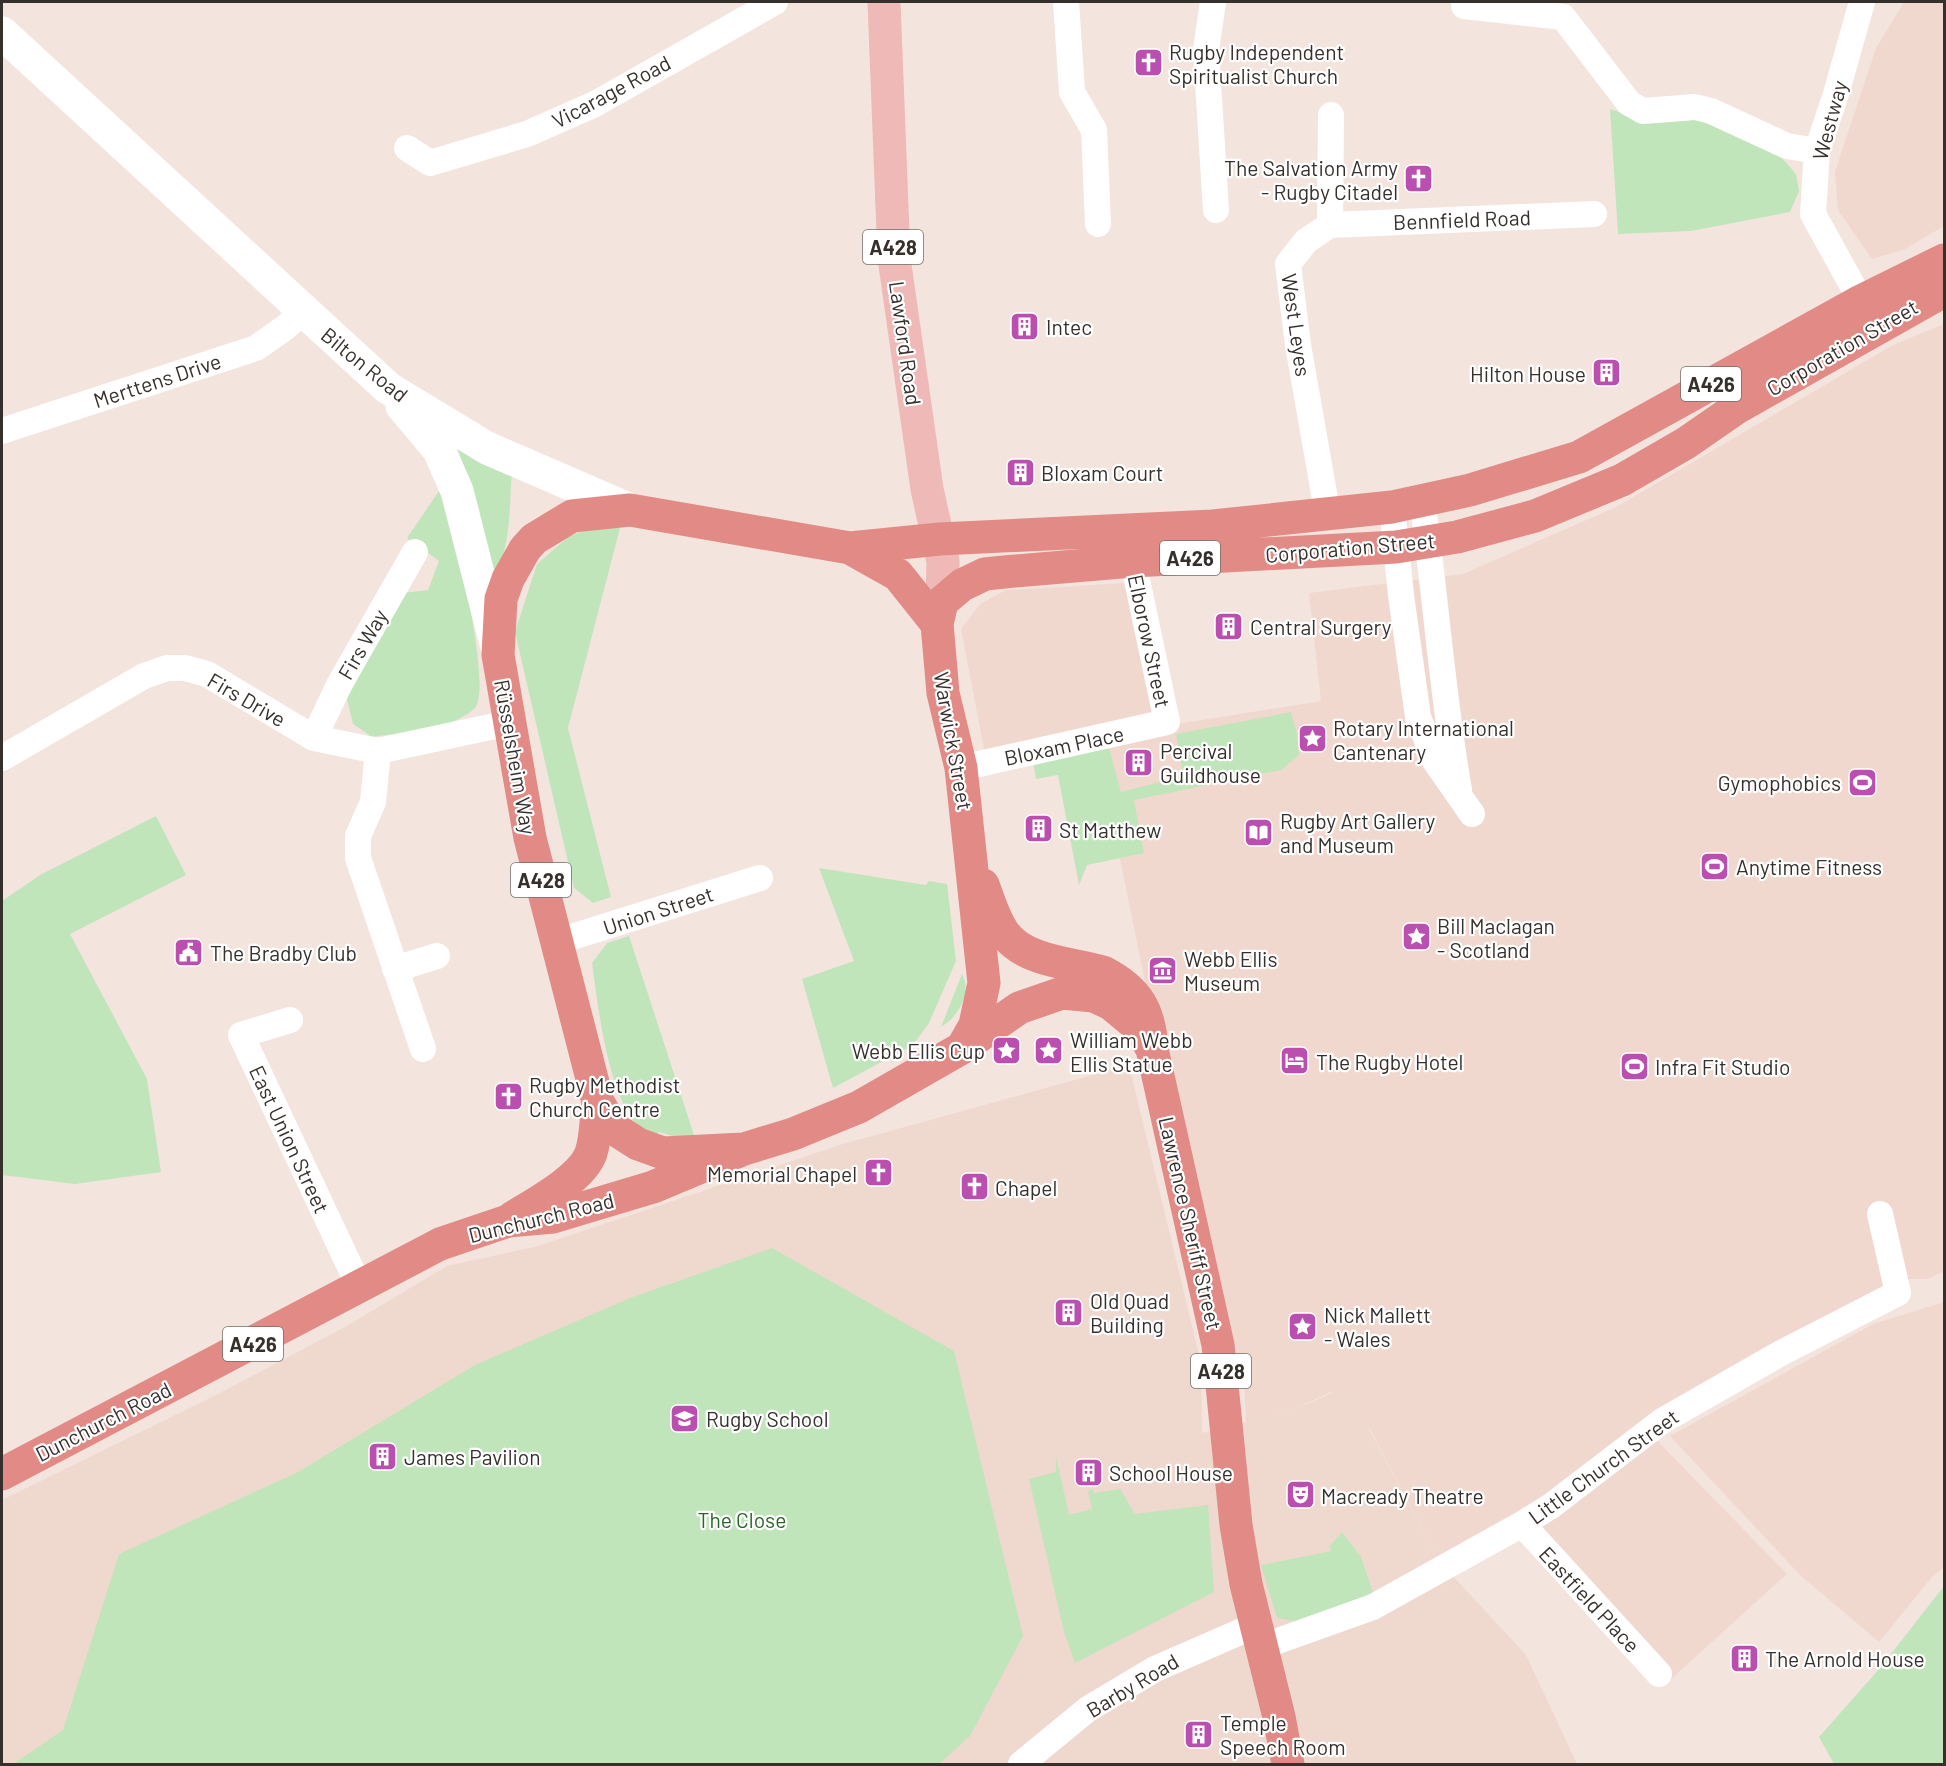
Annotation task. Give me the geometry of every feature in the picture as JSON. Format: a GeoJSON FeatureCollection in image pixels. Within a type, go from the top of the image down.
{"type":"FeatureCollection","features":[{"type":"Feature","properties":{"kind":"highway","name":"Corporation Street"},"geometry":{"type":"LineString","coordinates":[[940,539],[1213,526],[1328,516],[1407,504],[1470,490],[1579,457],[1861,300],[1944,260]]}},
{"type":"Feature","properties":{"kind":"highway","name":"Corporation Street"},"geometry":{"type":"LineString","coordinates":[[940,613],[962,585],[985,574],[1133,561],[1396,547],[1428,543],[1534,516],[1622,480],[1686,443],[1738,407],[1944,291]]}},
{"type":"Feature","properties":{"kind":"highway","name":"Bilton Road"},"geometry":{"type":"LineString","coordinates":[[630,510],[850,548],[940,539]]}},
{"type":"Feature","properties":{"kind":"highway","name":"Rüsselsheim Way"},"geometry":{"type":"LineString","coordinates":[[630,510],[572,516],[534,539],[525,549],[508,579],[501,599],[498,655],[509,723],[530,838],[598,1102],[613,1128],[638,1144],[663,1153],[744,1149]]}},
{"type":"Feature","properties":{"kind":"highway","name":"Bilton Road"},"geometry":{"type":"LineString","coordinates":[[850,548],[898,575],[940,613]]}},
{"type":"Feature","properties":{"kind":"highway","name":"Warwick Street"},"geometry":{"type":"LineString","coordinates":[[940,613],[943,693],[961,768],[973,858]]}},
{"type":"Feature","properties":{"kind":"highway"},"geometry":{"type":"LineString","coordinates":[[962,1048],[975,1025],[984,983],[973,858]]}},
{"type":"Feature","properties":{"kind":"highway","name":"Lawrence Sheriff Street"},"geometry":{"type":"LineString","coordinates":[[973,858],[1004,932],[1022,949],[1037,956],[1103,972],[1126,987],[1147,1013],[1152,1049],[1218,1345],[1236,1525],[1258,1636]]}},
{"type":"Feature","properties":{"kind":"highway","name":"Lawrence Sheriff Street"},"geometry":{"type":"LineString","coordinates":[[962,1048],[1019,1008],[1062,993],[1094,996],[1111,1004],[1140,1028],[1152,1049]]}},
{"type":"Feature","properties":{"kind":"highway","name":"Dunchurch Road"},"geometry":{"type":"LineString","coordinates":[[2,1474],[440,1244],[508,1221],[553,1217],[653,1187],[744,1149],[793,1134],[860,1107],[962,1048]]}},
{"type":"Feature","properties":{"kind":"highway","name":"Rüsselsheim Way"},"geometry":{"type":"LineString","coordinates":[[508,1221],[564,1184],[585,1164],[591,1154],[598,1102]]}},
{"type":"Feature","properties":{"kind":"highway","name":"A428"},"geometry":{"type":"LineString","coordinates":[[1258,1636],[1288,1764]]}},
{"type":"Feature","properties":{"kind":"main road","name":"Lawford Road"},"geometry":{"type":"LineString","coordinates":[[884,2],[894,258],[927,489],[940,539]]}},
{"type":"Feature","properties":{"kind":"main road","name":"Bilton Road"},"geometry":{"type":"LineString","coordinates":[[2,33],[388,388],[487,448],[630,510]]}},
{"type":"Feature","properties":{"kind":"main road","name":"Rüsselsheim Way"},"geometry":{"type":"LineString","coordinates":[[388,388],[439,450],[457,490],[498,655]]}},
{"type":"Feature","properties":{"kind":"main road","name":"Warwick Street"},"geometry":{"type":"LineString","coordinates":[[940,539],[943,561],[940,613]]}},
{"type":"Feature","properties":{"kind":"street","name":"Vicarage Road"},"geometry":{"type":"LineString","coordinates":[[407,148],[430,163],[527,134],[595,104],[775,2]]}},
{"type":"Feature","properties":{"kind":"street"},"geometry":{"type":"LineString","coordinates":[[1066,2],[1072,92],[1094,130],[1098,224]]}},
{"type":"Feature","properties":{"kind":"street"},"geometry":{"type":"LineString","coordinates":[[1213,2],[1206,50],[1216,210]]}},
{"type":"Feature","properties":{"kind":"street","name":"Westway"},"geometry":{"type":"LineString","coordinates":[[1861,300],[1813,214],[1817,150],[1836,94],[1862,2]]}},
{"type":"Feature","properties":{"kind":"street"},"geometry":{"type":"LineString","coordinates":[[1464,6],[1564,9],[1629,103],[1643,111],[1695,107],[1711,111],[1787,146],[1817,150]]}},
{"type":"Feature","properties":{"kind":"street"},"geometry":{"type":"LineString","coordinates":[[1330,225],[1331,115]]}},
{"type":"Feature","properties":{"kind":"street","name":"Bennfield Road"},"geometry":{"type":"LineString","coordinates":[[1330,225],[1594,214]]}},
{"type":"Feature","properties":{"kind":"street","name":"West Leyes"},"geometry":{"type":"LineString","coordinates":[[1328,516],[1298,345],[1288,264],[1306,241],[1330,225]]}},
{"type":"Feature","properties":{"kind":"street","name":"Merttens Drive"},"geometry":{"type":"LineString","coordinates":[[2,430],[256,348],[286,327],[303,311]]}},
{"type":"Feature","properties":{"kind":"street"},"geometry":{"type":"LineString","coordinates":[[1407,504],[1428,543],[1445,708],[1466,807],[1435,761],[1418,717],[1396,547],[1407,504]]}},
{"type":"Feature","properties":{"kind":"street","name":"Firs Way"},"geometry":{"type":"LineString","coordinates":[[314,738],[339,685],[415,552]]}},
{"type":"Feature","properties":{"kind":"street","name":"Elborow Street"},"geometry":{"type":"LineString","coordinates":[[1133,561],[1167,722]]}},
{"type":"Feature","properties":{"kind":"street","name":"Firs Drive"},"geometry":{"type":"LineString","coordinates":[[2,758],[144,676],[167,668],[185,668],[207,674],[314,738],[378,751],[509,723]]}},
{"type":"Feature","properties":{"kind":"street","name":"Bloxam Place"},"geometry":{"type":"LineString","coordinates":[[961,768],[1167,722]]}},
{"type":"Feature","properties":{"kind":"street"},"geometry":{"type":"LineString","coordinates":[[378,751],[373,802],[358,836],[358,858],[423,1049]]}},
{"type":"Feature","properties":{"kind":"street","name":"Union Street"},"geometry":{"type":"LineString","coordinates":[[556,942],[760,878]]}},
{"type":"Feature","properties":{"kind":"street"},"geometry":{"type":"LineString","coordinates":[[395,969],[437,956]]}},
{"type":"Feature","properties":{"kind":"street","name":"East Union Street"},"geometry":{"type":"LineString","coordinates":[[290,1020],[241,1035],[360,1288]]}},
{"type":"Feature","properties":{"kind":"street","name":"Little Church Street"},"geometry":{"type":"LineString","coordinates":[[1258,1636],[1373,1607],[1551,1506],[1662,1421],[1781,1353],[1898,1293],[1880,1214]]}},
{"type":"Feature","properties":{"kind":"street","name":"Eastfield Place"},"geometry":{"type":"LineString","coordinates":[[1522,1524],[1659,1674]]}},
{"type":"Feature","properties":{"kind":"street","name":"Barby Road"},"geometry":{"type":"LineString","coordinates":[[1021,1764],[1088,1709],[1155,1669],[1258,1636]]}},
{"type":"Feature","properties":{"kind":"shaded area"},"geometry":{"type":"Polygon","coordinates":[[[1904,2],[1944,2],[1944,226],[1905,249],[1872,259],[1838,210],[1835,172],[1876,48],[1904,2]]]}},
{"type":"Feature","properties":{"kind":"shaded area"},"geometry":{"type":"Polygon","coordinates":[[[1944,324],[1944,1271],[1928,1279],[1908,1279],[1639,1422],[1787,1574],[1669,1681],[1531,1532],[1438,1560],[1370,1429],[1331,1392],[1294,1409],[1246,1422],[1243,1365],[1217,1335],[1098,751],[989,775],[961,629],[980,604],[1006,590],[1125,583],[1158,727],[1321,701],[1309,593],[1463,574],[1616,507],[1893,345],[1944,324]]]}},
{"type":"Feature","properties":{"kind":"shaded area","name":"Rugby School"},"geometry":{"type":"Polygon","coordinates":[[[1129,1065],[1201,1363],[1202,1433],[1294,1409],[1347,1387],[1438,1560],[1526,1655],[1577,1764],[2,1764],[2,1500],[216,1395],[345,1327],[447,1266],[538,1246],[843,1144],[1129,1065]]]}},
{"type":"Feature","properties":{"kind":"shaded area"},"geometry":{"type":"Polygon","coordinates":[[[1944,1302],[1944,1567],[1932,1577],[1879,1642],[1800,1575],[1670,1436],[1873,1324],[1944,1302]]]}},
{"type":"Feature","properties":{"kind":"green space"},"geometry":{"type":"Polygon","coordinates":[[[1610,109],[1651,123],[1698,119],[1782,158],[1796,174],[1799,191],[1790,212],[1691,231],[1618,234],[1610,109]]]}},
{"type":"Feature","properties":{"kind":"green space"},"geometry":{"type":"Polygon","coordinates":[[[457,448],[512,470],[506,545],[489,585],[479,508],[457,448]]]}},
{"type":"Feature","properties":{"kind":"green space"},"geometry":{"type":"Polygon","coordinates":[[[441,488],[449,507],[465,580],[476,646],[479,696],[474,709],[452,722],[425,729],[372,737],[353,724],[347,699],[403,593],[428,590],[439,561],[407,538],[441,488]]]}},
{"type":"Feature","properties":{"kind":"green space"},"geometry":{"type":"Polygon","coordinates":[[[590,528],[620,528],[568,728],[611,897],[593,903],[574,888],[515,632],[537,564],[568,537],[590,528]]]}},
{"type":"Feature","properties":{"kind":"green space"},"geometry":{"type":"Polygon","coordinates":[[[1291,712],[1297,733],[1299,755],[1281,770],[1134,800],[1144,853],[1087,865],[1079,885],[1058,775],[1036,779],[1032,756],[1107,740],[1121,792],[1183,776],[1176,734],[1291,712]]]}},
{"type":"Feature","properties":{"kind":"green space"},"geometry":{"type":"Polygon","coordinates":[[[156,816],[186,875],[70,934],[147,1079],[161,1172],[75,1184],[2,1175],[2,901],[40,875],[156,816]]]}},
{"type":"Feature","properties":{"kind":"green space"},"geometry":{"type":"Polygon","coordinates":[[[819,868],[926,885],[929,881],[947,884],[956,961],[929,1023],[913,1045],[833,1088],[802,979],[854,961],[819,868]]]}},
{"type":"Feature","properties":{"kind":"green space"},"geometry":{"type":"Polygon","coordinates":[[[629,936],[694,1135],[679,1138],[659,1132],[650,1136],[636,1125],[624,1106],[615,1084],[602,1031],[592,963],[607,943],[629,936]]]}},
{"type":"Feature","properties":{"kind":"green space"},"geometry":{"type":"Polygon","coordinates":[[[962,974],[966,989],[962,1004],[953,1018],[941,1027],[962,974]]]}},
{"type":"Feature","properties":{"kind":"green space","name":"The Close"},"geometry":{"type":"Polygon","coordinates":[[[772,1248],[954,1351],[1023,1636],[970,1736],[939,1764],[13,1764],[63,1730],[119,1554],[298,1472],[475,1365],[630,1298],[772,1248]]]}},
{"type":"Feature","properties":{"kind":"green space"},"geometry":{"type":"Polygon","coordinates":[[[1056,1456],[1069,1515],[1092,1509],[1088,1491],[1093,1489],[1094,1493],[1120,1489],[1135,1514],[1208,1505],[1214,1592],[1075,1663],[1064,1632],[1029,1479],[1056,1472],[1056,1456]]]}},
{"type":"Feature","properties":{"kind":"green space"},"geometry":{"type":"Polygon","coordinates":[[[1342,1532],[1361,1557],[1374,1596],[1300,1622],[1277,1618],[1261,1565],[1332,1551],[1329,1547],[1342,1532]]]}},
{"type":"Feature","properties":{"kind":"green space"},"geometry":{"type":"Polygon","coordinates":[[[1944,1586],[1944,1764],[1834,1764],[1819,1737],[1880,1668],[1944,1586]]]}},
{"type":"Feature","properties":{"kind":"place","name":"Rugby Independent Spiritualist Church"},"geometry":{"type":"Point","coordinates":[1148,63]}},
{"type":"Feature","properties":{"kind":"place","name":"The Salvation Army - Rugby Citadel"},"geometry":{"type":"Point","coordinates":[1419,179]}},
{"type":"Feature","properties":{"kind":"place","name":"Intec"},"geometry":{"type":"Point","coordinates":[1025,326]}},
{"type":"Feature","properties":{"kind":"place","name":"Hilton House"},"geometry":{"type":"Point","coordinates":[1607,373]}},
{"type":"Feature","properties":{"kind":"place","name":"Bloxam Court"},"geometry":{"type":"Point","coordinates":[1020,472]}},
{"type":"Feature","properties":{"kind":"place","name":"Central Surgery"},"geometry":{"type":"Point","coordinates":[1229,626]}},
{"type":"Feature","properties":{"kind":"place","name":"Rotary International Cantenary"},"geometry":{"type":"Point","coordinates":[1312,739]}},
{"type":"Feature","properties":{"kind":"place","name":"Percival Guildhouse"},"geometry":{"type":"Point","coordinates":[1139,762]}},
{"type":"Feature","properties":{"kind":"place","name":"Gymophobics"},"geometry":{"type":"Point","coordinates":[1862,782]}},
{"type":"Feature","properties":{"kind":"place","name":"St Matthew"},"geometry":{"type":"Point","coordinates":[1038,829]}},
{"type":"Feature","properties":{"kind":"place","name":"Rugby Art Gallery and Museum"},"geometry":{"type":"Point","coordinates":[1259,832]}},
{"type":"Feature","properties":{"kind":"place","name":"Anytime Fitness"},"geometry":{"type":"Point","coordinates":[1715,866]}},
{"type":"Feature","properties":{"kind":"place","name":"Bill Maclagan - Scotland"},"geometry":{"type":"Point","coordinates":[1416,937]}},
{"type":"Feature","properties":{"kind":"place","name":"The Bradby Club"},"geometry":{"type":"Point","coordinates":[189,952]}},
{"type":"Feature","properties":{"kind":"place","name":"Webb Ellis Museum"},"geometry":{"type":"Point","coordinates":[1163,970]}},
{"type":"Feature","properties":{"kind":"place","name":"Webb Ellis Cup"},"geometry":{"type":"Point","coordinates":[1006,1050]}},
{"type":"Feature","properties":{"kind":"place","name":"William Webb Ellis Statue"},"geometry":{"type":"Point","coordinates":[1049,1051]}},
{"type":"Feature","properties":{"kind":"place","name":"The Rugby Hotel"},"geometry":{"type":"Point","coordinates":[1295,1061]}},
{"type":"Feature","properties":{"kind":"place","name":"Infra Fit Studio"},"geometry":{"type":"Point","coordinates":[1634,1066]}},
{"type":"Feature","properties":{"kind":"place","name":"Rugby Methodist Church Centre"},"geometry":{"type":"Point","coordinates":[508,1096]}},
{"type":"Feature","properties":{"kind":"place","name":"Memorial Chapel"},"geometry":{"type":"Point","coordinates":[878,1173]}},
{"type":"Feature","properties":{"kind":"place","name":"Chapel"},"geometry":{"type":"Point","coordinates":[974,1187]}},
{"type":"Feature","properties":{"kind":"place","name":"Old Quad Building"},"geometry":{"type":"Point","coordinates":[1069,1312]}},
{"type":"Feature","properties":{"kind":"place","name":"Nick Mallett - Wales"},"geometry":{"type":"Point","coordinates":[1303,1326]}},
{"type":"Feature","properties":{"kind":"place","name":"Rugby School"},"geometry":{"type":"Point","coordinates":[685,1418]}},
{"type":"Feature","properties":{"kind":"place","name":"James Pavilion"},"geometry":{"type":"Point","coordinates":[383,1456]}},
{"type":"Feature","properties":{"kind":"place","name":"School House"},"geometry":{"type":"Point","coordinates":[1088,1472]}},
{"type":"Feature","properties":{"kind":"place","name":"Macready Theatre"},"geometry":{"type":"Point","coordinates":[1300,1495]}},
{"type":"Feature","properties":{"kind":"place","name":"The Arnold House"},"geometry":{"type":"Point","coordinates":[1744,1658]}},
{"type":"Feature","properties":{"kind":"place","name":"Temple Speech Room"},"geometry":{"type":"Point","coordinates":[1199,1734]}}]}
